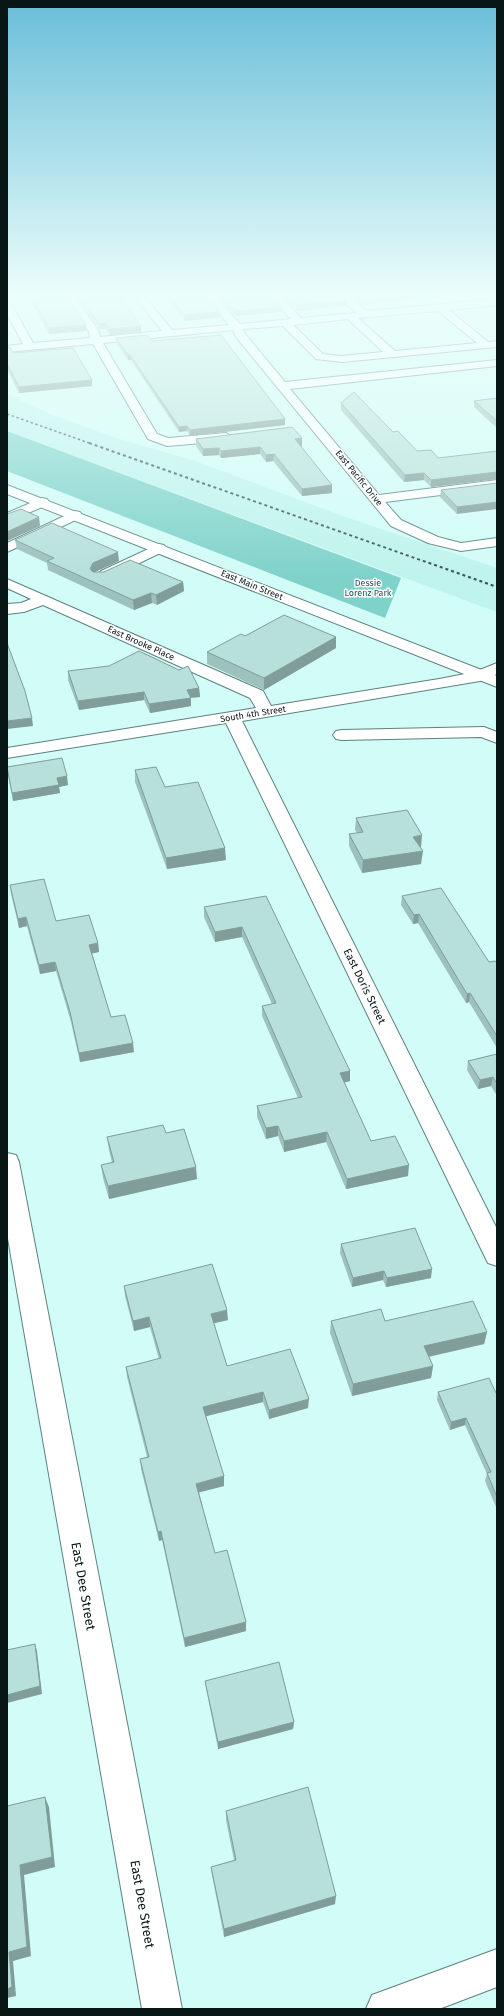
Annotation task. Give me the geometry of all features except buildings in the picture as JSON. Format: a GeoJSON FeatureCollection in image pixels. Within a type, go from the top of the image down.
{"type":"FeatureCollection","features":[{"type":"Feature","properties":{"kind":"street"},"geometry":{"type":"LineString","coordinates":[[125,390],[152,436],[167,442],[234,436]]}},
{"type":"Feature","properties":{"kind":"street","name":"East Pacific Drive"},"geometry":{"type":"LineString","coordinates":[[286,390],[396,523],[433,540],[461,547],[497,542]]}},
{"type":"Feature","properties":{"kind":"street"},"geometry":{"type":"LineString","coordinates":[[302,428],[317,426]]}},
{"type":"Feature","properties":{"kind":"street"},"geometry":{"type":"LineString","coordinates":[[376,499],[497,484]]}},
{"type":"Feature","properties":{"kind":"street","name":"East Main Street"},"geometry":{"type":"LineString","coordinates":[[7,488],[497,682]]}},
{"type":"Feature","properties":{"kind":"street"},"geometry":{"type":"LineString","coordinates":[[7,518],[42,502]]}},
{"type":"Feature","properties":{"kind":"street"},"geometry":{"type":"LineString","coordinates":[[7,548],[75,515]]}},
{"type":"Feature","properties":{"kind":"street"},"geometry":{"type":"LineString","coordinates":[[100,577],[159,548]]}},
{"type":"Feature","properties":{"kind":"street","name":"East Brooke Place"},"geometry":{"type":"LineString","coordinates":[[7,583],[257,695],[266,712]]}},
{"type":"Feature","properties":{"kind":"street"},"geometry":{"type":"LineString","coordinates":[[7,609],[24,606],[44,599]]}},
{"type":"Feature","properties":{"kind":"street","name":"South 4th Street"},"geometry":{"type":"LineString","coordinates":[[7,753],[480,676],[497,668]]}},
{"type":"Feature","properties":{"kind":"street","name":"East Doris Street"},"geometry":{"type":"LineString","coordinates":[[232,717],[497,1255]]}},
{"type":"Feature","properties":{"kind":"street"},"geometry":{"type":"LineString","coordinates":[[342,735],[484,732],[497,738]]}},
{"type":"Feature","properties":{"kind":"street","name":"East Dee Street"},"geometry":{"type":"LineString","coordinates":[[7,1162],[162,2009]]}},
{"type":"Feature","properties":{"kind":"street"},"geometry":{"type":"LineString","coordinates":[[386,2009],[497,1968]]}},
{"type":"Feature","properties":{"kind":"shaded area"},"geometry":{"type":"Polygon","coordinates":[[[7,394],[50,414],[113,437],[192,460],[346,517],[497,568],[497,612],[7,431],[7,394]]]}},
{"type":"Feature","properties":{"kind":"green space","name":"Dessie Lorenz Park"},"geometry":{"type":"Polygon","coordinates":[[[7,431],[401,578],[385,618],[7,471],[7,431]]]}},
{"type":"Feature","properties":{"kind":"railway"},"geometry":{"type":"LineString","coordinates":[[7,414],[92,444]]}},
{"type":"Feature","properties":{"kind":"railway"},"geometry":{"type":"LineString","coordinates":[[89,443],[497,587]]}}]}
